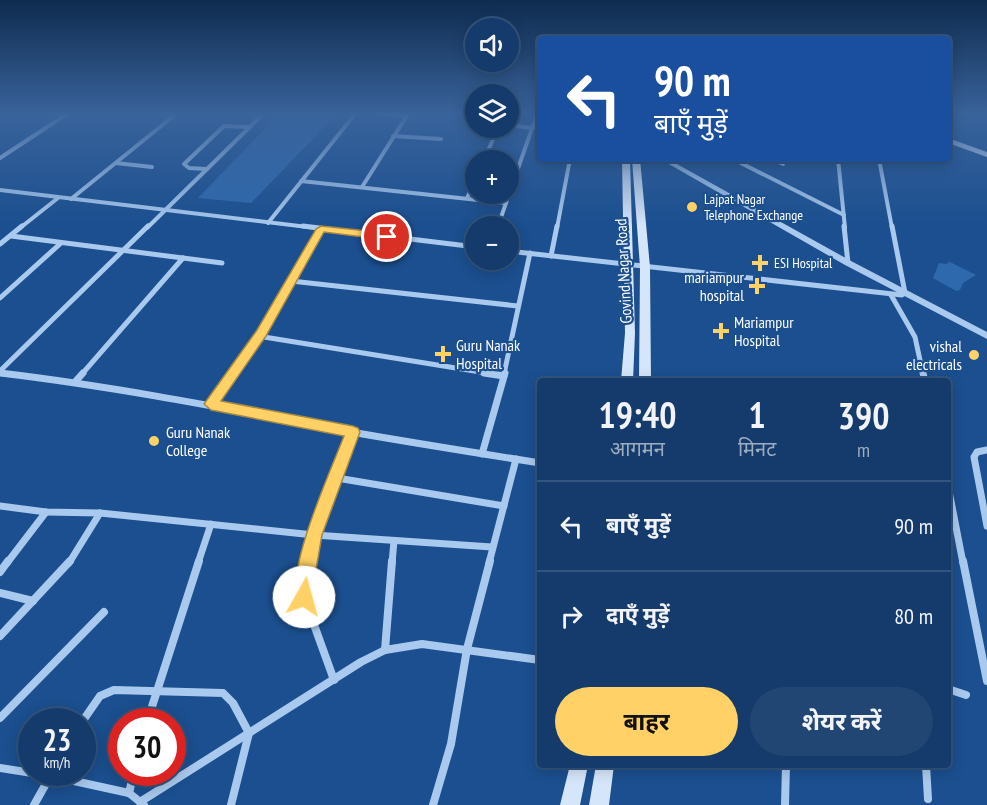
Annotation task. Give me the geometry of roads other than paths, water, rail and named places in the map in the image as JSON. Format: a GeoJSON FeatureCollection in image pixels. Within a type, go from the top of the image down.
{"type":"FeatureCollection","features":[{"type":"Feature","properties":{"kind":"main road","name":"Govind Nagar Road"},"geometry":{"type":"LineString","coordinates":[[626,162],[630,333],[627,378]]}},
{"type":"Feature","properties":{"kind":"main road","name":"Govind Nagar Road"},"geometry":{"type":"LineString","coordinates":[[636,162],[645,267],[645,378]]}},
{"type":"Feature","properties":{"kind":"main road"},"geometry":{"type":"LineString","coordinates":[[570,805],[578,768]]}},
{"type":"Feature","properties":{"kind":"main road"},"geometry":{"type":"LineString","coordinates":[[599,805],[605,768]]}},
{"type":"Feature","properties":{"kind":"street"},"geometry":{"type":"LineString","coordinates":[[71,199],[130,152]]}},
{"type":"Feature","properties":{"kind":"street"},"geometry":{"type":"LineString","coordinates":[[197,152],[184,164],[189,168],[207,169]]}},
{"type":"Feature","properties":{"kind":"street"},"geometry":{"type":"LineString","coordinates":[[0,372],[224,152]]}},
{"type":"Feature","properties":{"kind":"street"},"geometry":{"type":"LineString","coordinates":[[268,223],[325,152]]}},
{"type":"Feature","properties":{"kind":"street"},"geometry":{"type":"LineString","coordinates":[[362,187],[384,152]]}},
{"type":"Feature","properties":{"kind":"street"},"geometry":{"type":"LineString","coordinates":[[551,256],[569,162]]}},
{"type":"Feature","properties":{"kind":"street"},"geometry":{"type":"LineString","coordinates":[[668,162],[987,336]]}},
{"type":"Feature","properties":{"kind":"street"},"geometry":{"type":"LineString","coordinates":[[739,162],[844,215]]}},
{"type":"Feature","properties":{"kind":"street"},"geometry":{"type":"LineString","coordinates":[[779,162],[783,164]]}},
{"type":"Feature","properties":{"kind":"street"},"geometry":{"type":"LineString","coordinates":[[838,162],[848,262]]}},
{"type":"Feature","properties":{"kind":"street"},"geometry":{"type":"LineString","coordinates":[[880,162],[905,293]]}},
{"type":"Feature","properties":{"kind":"street"},"geometry":{"type":"LineString","coordinates":[[116,163],[152,167]]}},
{"type":"Feature","properties":{"kind":"street"},"geometry":{"type":"LineString","coordinates":[[301,181],[465,198]]}},
{"type":"Feature","properties":{"kind":"street"},"geometry":{"type":"LineString","coordinates":[[0,190],[465,246]]}},
{"type":"Feature","properties":{"kind":"street"},"geometry":{"type":"LineString","coordinates":[[0,244],[58,198]]}},
{"type":"Feature","properties":{"kind":"street"},"geometry":{"type":"LineString","coordinates":[[211,404],[262,333],[321,229]]}},
{"type":"Feature","properties":{"kind":"street"},"geometry":{"type":"LineString","coordinates":[[11,236],[222,263]]}},
{"type":"Feature","properties":{"kind":"street"},"geometry":{"type":"LineString","coordinates":[[0,298],[61,243]]}},
{"type":"Feature","properties":{"kind":"street"},"geometry":{"type":"LineString","coordinates":[[519,252],[891,295],[905,293]]}},
{"type":"Feature","properties":{"kind":"street"},"geometry":{"type":"LineString","coordinates":[[482,454],[504,376],[530,253]]}},
{"type":"Feature","properties":{"kind":"street"},"geometry":{"type":"LineString","coordinates":[[75,382],[183,258]]}},
{"type":"Feature","properties":{"kind":"street"},"geometry":{"type":"LineString","coordinates":[[291,282],[518,306]]}},
{"type":"Feature","properties":{"kind":"street"},"geometry":{"type":"LineString","coordinates":[[891,295],[915,337],[924,378]]}},
{"type":"Feature","properties":{"kind":"street"},"geometry":{"type":"LineString","coordinates":[[262,333],[268,339],[504,376]]}},
{"type":"Feature","properties":{"kind":"street"},"geometry":{"type":"LineString","coordinates":[[0,372],[211,404],[353,432],[537,462]]}},
{"type":"Feature","properties":{"kind":"street"},"geometry":{"type":"LineString","coordinates":[[334,680],[304,597],[304,583],[314,535],[353,432]]}},
{"type":"Feature","properties":{"kind":"street"},"geometry":{"type":"LineString","coordinates":[[987,450],[977,452],[974,457],[987,526]]}},
{"type":"Feature","properties":{"kind":"street"},"geometry":{"type":"LineString","coordinates":[[433,805],[451,744],[467,649],[516,459]]}},
{"type":"Feature","properties":{"kind":"street"},"geometry":{"type":"LineString","coordinates":[[337,478],[504,506]]}},
{"type":"Feature","properties":{"kind":"street"},"geometry":{"type":"LineString","coordinates":[[951,501],[987,681]]}},
{"type":"Feature","properties":{"kind":"street"},"geometry":{"type":"LineString","coordinates":[[0,506],[46,512],[100,513],[314,535],[492,547]]}},
{"type":"Feature","properties":{"kind":"street"},"geometry":{"type":"LineString","coordinates":[[0,572],[46,512]]}},
{"type":"Feature","properties":{"kind":"street"},"geometry":{"type":"LineString","coordinates":[[0,636],[68,564],[100,513]]}},
{"type":"Feature","properties":{"kind":"street"},"geometry":{"type":"LineString","coordinates":[[151,708],[211,524]]}},
{"type":"Feature","properties":{"kind":"street"},"geometry":{"type":"LineString","coordinates":[[385,650],[394,541]]}},
{"type":"Feature","properties":{"kind":"street"},"geometry":{"type":"LineString","coordinates":[[0,593],[33,601]]}},
{"type":"Feature","properties":{"kind":"street"},"geometry":{"type":"LineString","coordinates":[[0,718],[104,612]]}},
{"type":"Feature","properties":{"kind":"street"},"geometry":{"type":"LineString","coordinates":[[96,785],[129,793],[142,803],[249,733],[385,650],[422,644],[537,660]]}},
{"type":"Feature","properties":{"kind":"street"},"geometry":{"type":"LineString","coordinates":[[92,708],[100,696],[114,690],[223,693],[234,704],[249,733],[231,805]]}},
{"type":"Feature","properties":{"kind":"street"},"geometry":{"type":"LineString","coordinates":[[951,690],[966,695]]}},
{"type":"Feature","properties":{"kind":"street"},"geometry":{"type":"LineString","coordinates":[[0,768],[18,770]]}},
{"type":"Feature","properties":{"kind":"street"},"geometry":{"type":"LineString","coordinates":[[785,805],[786,768]]}},
{"type":"Feature","properties":{"kind":"street"},"geometry":{"type":"LineString","coordinates":[[926,768],[928,799]]}},
{"type":"Feature","properties":{"kind":"street"},"geometry":{"type":"LineString","coordinates":[[34,805],[45,786]]}},
{"type":"Feature","properties":{"kind":"street"},"geometry":{"type":"LineString","coordinates":[[129,793],[131,786]]}},
{"type":"Feature","properties":{"kind":"place","name":"Lajpat Nagar Telephone Exchange"},"geometry":{"type":"Point","coordinates":[692,207]}},
{"type":"Feature","properties":{"kind":"place","name":"ESI Hospital"},"geometry":{"type":"Point","coordinates":[760,263]}},
{"type":"Feature","properties":{"kind":"place","name":"mariampur hospital"},"geometry":{"type":"Point","coordinates":[757,286]}},
{"type":"Feature","properties":{"kind":"place","name":"Mariampur Hospital"},"geometry":{"type":"Point","coordinates":[721,331]}},
{"type":"Feature","properties":{"kind":"place","name":"Guru Nanak Hospital"},"geometry":{"type":"Point","coordinates":[443,354]}},
{"type":"Feature","properties":{"kind":"place","name":"vishal electricals"},"geometry":{"type":"Point","coordinates":[974,355]}},
{"type":"Feature","properties":{"kind":"place","name":"Guru Nanak College"},"geometry":{"type":"Point","coordinates":[154,441]}}]}
